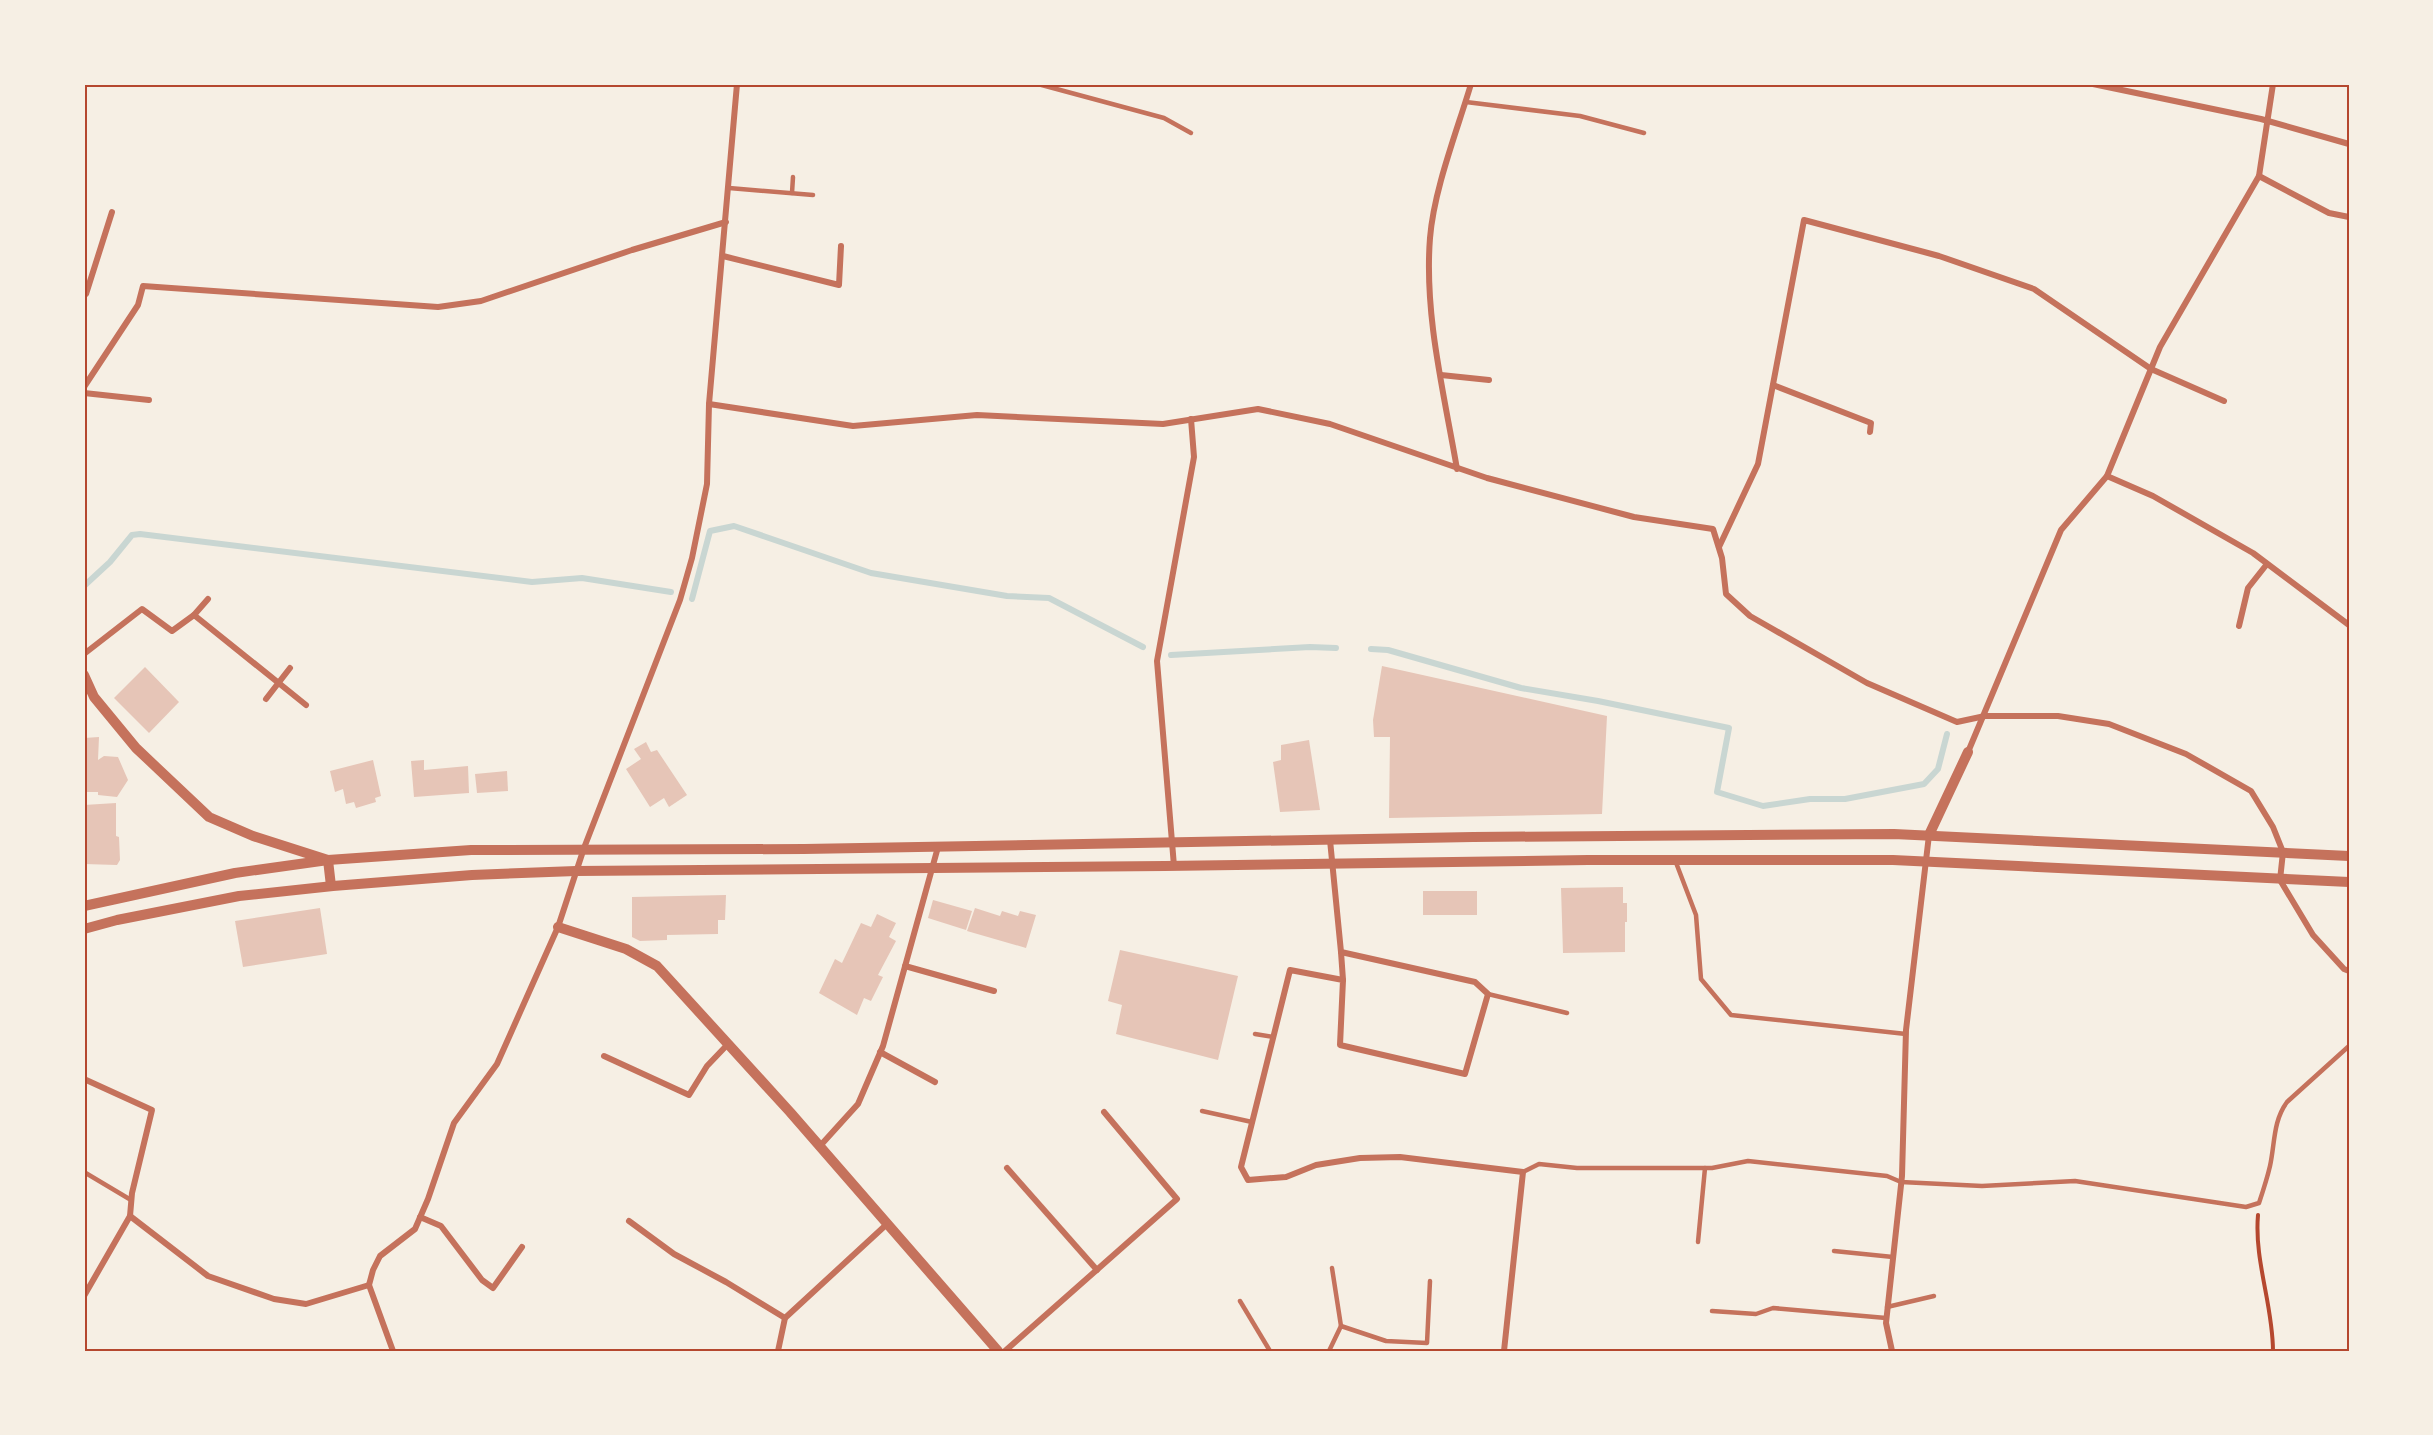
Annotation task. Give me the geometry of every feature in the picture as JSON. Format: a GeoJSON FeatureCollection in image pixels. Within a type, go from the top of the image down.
{"type":"FeatureCollection","features":[{"type":"Feature","properties":{"kind":"street"},"geometry":{"type":"LineString","coordinates":[[393,1351],[369,1285],[380,1256],[415,1228],[454,1123],[497,1064],[558,927],[584,848],[680,600],[692,558],[707,483],[709,404],[737,84]]}},
{"type":"Feature","properties":{"kind":"street"},"geometry":{"type":"LineString","coordinates":[[1457,469],[1432,322],[1430,238],[1443,175],[1471,84]]}},
{"type":"Feature","properties":{"kind":"street"},"geometry":{"type":"LineString","coordinates":[[2093,84],[2268,120],[2349,144]]}},
{"type":"Feature","properties":{"kind":"street"},"geometry":{"type":"LineString","coordinates":[[1892,1351],[1886,1318],[1901,1182],[1906,1034],[1929,835],[1984,716],[2061,530],[2107,476],[2160,346],[2259,176],[2273,84]]}},
{"type":"Feature","properties":{"kind":"street"},"geometry":{"type":"LineString","coordinates":[[2259,176],[2329,213],[2349,217]]}},
{"type":"Feature","properties":{"kind":"street"},"geometry":{"type":"LineString","coordinates":[[84,293],[86,294],[112,212]]}},
{"type":"Feature","properties":{"kind":"street"},"geometry":{"type":"LineString","coordinates":[[1719,547],[1758,464],[1804,220],[1939,256],[2034,290],[2151,369],[2224,400]]}},
{"type":"Feature","properties":{"kind":"street"},"geometry":{"type":"LineString","coordinates":[[84,387],[138,305],[143,286],[438,307],[481,301],[632,250],[726,222]]}},
{"type":"Feature","properties":{"kind":"street"},"geometry":{"type":"LineString","coordinates":[[723,256],[839,285],[841,246]]}},
{"type":"Feature","properties":{"kind":"street"},"geometry":{"type":"LineString","coordinates":[[1441,375],[1489,380]]}},
{"type":"Feature","properties":{"kind":"street"},"geometry":{"type":"LineString","coordinates":[[1773,385],[1871,423],[1870,432]]}},
{"type":"Feature","properties":{"kind":"street"},"geometry":{"type":"LineString","coordinates":[[84,393],[149,400]]}},
{"type":"Feature","properties":{"kind":"street"},"geometry":{"type":"LineString","coordinates":[[709,404],[853,426],[977,415],[1163,424],[1258,409],[1330,424],[1457,469],[1635,517],[1713,529],[1722,558],[1726,594],[1750,616],[1867,682],[1957,722],[1984,716],[2058,716],[2109,724],[2186,754],[2251,791],[2273,826],[2283,852],[2280,880],[2313,935],[2344,969],[2349,971]]}},
{"type":"Feature","properties":{"kind":"street"},"geometry":{"type":"LineString","coordinates":[[1174,866],[1157,661],[1194,457],[1191,419]]}},
{"type":"Feature","properties":{"kind":"street"},"geometry":{"type":"LineString","coordinates":[[2107,476],[2153,496],[2253,553],[2349,625]]}},
{"type":"Feature","properties":{"kind":"street"},"geometry":{"type":"LineString","coordinates":[[2239,626],[2248,588],[2267,564]]}},
{"type":"Feature","properties":{"kind":"street"},"geometry":{"type":"LineString","coordinates":[[84,654],[142,609],[172,631],[194,615],[208,599]]}},
{"type":"Feature","properties":{"kind":"street"},"geometry":{"type":"LineString","coordinates":[[194,615],[306,705]]}},
{"type":"Feature","properties":{"kind":"street"},"geometry":{"type":"LineString","coordinates":[[266,699],[290,668]]}},
{"type":"Feature","properties":{"kind":"street"},"geometry":{"type":"LineString","coordinates":[[84,675],[94,698],[136,748],[209,817],[253,836],[328,860]]}},
{"type":"Feature","properties":{"kind":"street"},"geometry":{"type":"LineString","coordinates":[[84,906],[235,873],[328,860],[471,850],[938,847],[1485,837],[1929,835],[2349,856]]}},
{"type":"Feature","properties":{"kind":"street"},"geometry":{"type":"LineString","coordinates":[[1330,840],[1343,980],[1340,1045],[1465,1074],[1488,994],[1475,981],[1341,952]]}},
{"type":"Feature","properties":{"kind":"street"},"geometry":{"type":"LineString","coordinates":[[819,1146],[858,1104],[880,1052],[938,847]]}},
{"type":"Feature","properties":{"kind":"street"},"geometry":{"type":"LineString","coordinates":[[328,860],[331,886]]}},
{"type":"Feature","properties":{"kind":"street"},"geometry":{"type":"LineString","coordinates":[[84,929],[239,896],[472,875],[576,871],[1675,860],[1893,860],[2349,882]]}},
{"type":"Feature","properties":{"kind":"street"},"geometry":{"type":"LineString","coordinates":[[558,927],[626,950],[657,966],[819,1146],[998,1351]]}},
{"type":"Feature","properties":{"kind":"street"},"geometry":{"type":"LineString","coordinates":[[905,966],[994,991]]}},
{"type":"Feature","properties":{"kind":"street"},"geometry":{"type":"LineString","coordinates":[[1343,980],[1290,970],[1240,1167],[1248,1180],[1286,1177],[1316,1165],[1360,1158],[1400,1157],[1523,1172],[1504,1351]]}},
{"type":"Feature","properties":{"kind":"street"},"geometry":{"type":"LineString","coordinates":[[604,1056],[689,1095],[706,1066],[728,1044]]}},
{"type":"Feature","properties":{"kind":"street"},"geometry":{"type":"LineString","coordinates":[[880,1052],[935,1082]]}},
{"type":"Feature","properties":{"kind":"street"},"geometry":{"type":"LineString","coordinates":[[84,1079],[152,1110],[131,1200],[130,1216],[84,1296]]}},
{"type":"Feature","properties":{"kind":"street"},"geometry":{"type":"LineString","coordinates":[[1005,1351],[1177,1199],[1104,1112]]}},
{"type":"Feature","properties":{"kind":"street"},"geometry":{"type":"LineString","coordinates":[[1007,1168],[1097,1270]]}},
{"type":"Feature","properties":{"kind":"street"},"geometry":{"type":"LineString","coordinates":[[130,1216],[208,1276],[274,1299],[306,1304],[369,1285]]}},
{"type":"Feature","properties":{"kind":"street"},"geometry":{"type":"LineString","coordinates":[[420,1216],[441,1227],[482,1280],[493,1288],[522,1247]]}},
{"type":"Feature","properties":{"kind":"street"},"geometry":{"type":"LineString","coordinates":[[629,1221],[674,1254],[785,1318]]}},
{"type":"Feature","properties":{"kind":"street"},"geometry":{"type":"LineString","coordinates":[[778,1351],[785,1318],[887,1224]]}},
{"type":"Feature","properties":{"kind":"lane"},"geometry":{"type":"LineString","coordinates":[[1038,84],[1164,118],[1191,133]]}},
{"type":"Feature","properties":{"kind":"lane"},"geometry":{"type":"LineString","coordinates":[[1466,102],[1580,116],[1644,133]]}},
{"type":"Feature","properties":{"kind":"lane"},"geometry":{"type":"LineString","coordinates":[[792,193],[793,177]]}},
{"type":"Feature","properties":{"kind":"lane"},"geometry":{"type":"LineString","coordinates":[[729,188],[813,195]]}},
{"type":"Feature","properties":{"kind":"lane"},"geometry":{"type":"LineString","coordinates":[[1675,860],[1696,915],[1701,979],[1731,1015],[1906,1034]]}},
{"type":"Feature","properties":{"kind":"lane"},"geometry":{"type":"LineString","coordinates":[[1488,994],[1567,1013]]}},
{"type":"Feature","properties":{"kind":"lane"},"geometry":{"type":"LineString","coordinates":[[1255,1034],[1273,1038]]}},
{"type":"Feature","properties":{"kind":"lane"},"geometry":{"type":"LineString","coordinates":[[1523,1172],[1539,1164],[1577,1168],[1705,1168],[1748,1161],[1887,1176],[1901,1182],[1982,1186],[2075,1181],[2246,1207],[2259,1203],[2270,1167],[2280,1112],[2287,1102],[2349,1046]]}},
{"type":"Feature","properties":{"kind":"lane"},"geometry":{"type":"LineString","coordinates":[[1203,1111],[1252,1122]]}},
{"type":"Feature","properties":{"kind":"lane"},"geometry":{"type":"LineString","coordinates":[[1698,1242],[1705,1168]]}},
{"type":"Feature","properties":{"kind":"lane"},"geometry":{"type":"LineString","coordinates":[[84,1172],[131,1200]]}},
{"type":"Feature","properties":{"kind":"lane"},"geometry":{"type":"LineString","coordinates":[[1834,1251],[1893,1257]]}},
{"type":"Feature","properties":{"kind":"lane"},"geometry":{"type":"LineString","coordinates":[[1329,1351],[1341,1326],[1332,1268]]}},
{"type":"Feature","properties":{"kind":"lane"},"geometry":{"type":"LineString","coordinates":[[1341,1326],[1386,1341],[1427,1343],[1430,1281]]}},
{"type":"Feature","properties":{"kind":"lane"},"geometry":{"type":"LineString","coordinates":[[1887,1307],[1934,1296]]}},
{"type":"Feature","properties":{"kind":"lane"},"geometry":{"type":"LineString","coordinates":[[1240,1301],[1270,1351]]}},
{"type":"Feature","properties":{"kind":"lane"},"geometry":{"type":"LineString","coordinates":[[1712,1311],[1756,1314],[1773,1308],[1886,1318]]}},
{"type":"Feature","properties":{"kind":"path"},"geometry":{"type":"LineString","coordinates":[[2259,1203],[2257,1232],[2261,1266],[2270,1307],[2273,1351]]}},
{"type":"Feature","properties":{"kind":"building"},"geometry":{"type":"Polygon","coordinates":[[[1382,666],[1607,716],[1602,814],[1389,818],[1390,737],[1374,737],[1373,720],[1382,666]]]}},
{"type":"Feature","properties":{"kind":"building"},"geometry":{"type":"Polygon","coordinates":[[[145,667],[179,702],[149,733],[114,698],[145,667]]]}},
{"type":"Feature","properties":{"kind":"building"},"geometry":{"type":"Polygon","coordinates":[[[99,737],[98,760],[104,756],[118,757],[128,780],[117,797],[98,795],[98,792],[84,792],[84,738],[99,737]]]}},
{"type":"Feature","properties":{"kind":"building"},"geometry":{"type":"Polygon","coordinates":[[[1309,740],[1320,810],[1280,812],[1273,762],[1281,760],[1281,745],[1309,740]]]}},
{"type":"Feature","properties":{"kind":"building"},"geometry":{"type":"Polygon","coordinates":[[[646,742],[651,752],[657,750],[687,795],[669,807],[664,798],[650,807],[626,769],[641,759],[634,749],[646,742]]]}},
{"type":"Feature","properties":{"kind":"building"},"geometry":{"type":"Polygon","coordinates":[[[373,760],[381,796],[375,798],[376,802],[356,808],[354,802],[346,804],[343,789],[335,792],[330,771],[373,760]]]}},
{"type":"Feature","properties":{"kind":"building"},"geometry":{"type":"Polygon","coordinates":[[[424,760],[424,770],[468,766],[469,793],[414,797],[411,761],[424,760]]]}},
{"type":"Feature","properties":{"kind":"building"},"geometry":{"type":"Polygon","coordinates":[[[507,771],[508,791],[477,793],[475,774],[507,771]]]}},
{"type":"Feature","properties":{"kind":"building"},"geometry":{"type":"Polygon","coordinates":[[[116,803],[116,836],[119,837],[120,860],[117,865],[84,864],[84,805],[116,803]]]}},
{"type":"Feature","properties":{"kind":"building"},"geometry":{"type":"Polygon","coordinates":[[[1623,887],[1623,903],[1627,903],[1625,952],[1563,953],[1561,888],[1623,887]]]}},
{"type":"Feature","properties":{"kind":"building"},"geometry":{"type":"Polygon","coordinates":[[[1423,891],[1477,891],[1477,915],[1423,915],[1423,891]]]}},
{"type":"Feature","properties":{"kind":"building"},"geometry":{"type":"Polygon","coordinates":[[[726,895],[725,920],[718,920],[718,934],[667,935],[667,940],[640,941],[632,937],[632,897],[726,895]]]}},
{"type":"Feature","properties":{"kind":"building"},"geometry":{"type":"Polygon","coordinates":[[[933,900],[972,911],[966,930],[928,918],[933,900]]]}},
{"type":"Feature","properties":{"kind":"building"},"geometry":{"type":"Polygon","coordinates":[[[320,908],[327,954],[243,967],[235,921],[320,908]]]}},
{"type":"Feature","properties":{"kind":"building"},"geometry":{"type":"Polygon","coordinates":[[[975,908],[1000,916],[1002,911],[1018,916],[1020,911],[1036,915],[1026,948],[967,931],[975,908]]]}},
{"type":"Feature","properties":{"kind":"building"},"geometry":{"type":"Polygon","coordinates":[[[877,914],[896,923],[889,937],[896,941],[878,975],[883,977],[871,1001],[864,998],[857,1015],[819,993],[835,959],[842,963],[861,923],[871,927],[877,914]]]}},
{"type":"Feature","properties":{"kind":"building"},"geometry":{"type":"Polygon","coordinates":[[[1120,950],[1238,976],[1218,1060],[1116,1034],[1122,1005],[1108,1001],[1120,950]]]}},
{"type":"Feature","properties":{"kind":"waterway"},"geometry":{"type":"LineString","coordinates":[[692,599],[710,531],[734,526],[871,573],[1007,596],[1049,598],[1143,647]]}},
{"type":"Feature","properties":{"kind":"waterway"},"geometry":{"type":"LineString","coordinates":[[84,586],[110,562],[132,535],[140,534],[532,582],[582,578],[671,592]]}},
{"type":"Feature","properties":{"kind":"waterway"},"geometry":{"type":"LineString","coordinates":[[1171,655],[1310,647],[1336,648]]}},
{"type":"Feature","properties":{"kind":"waterway"},"geometry":{"type":"LineString","coordinates":[[1371,649],[1388,650],[1521,688],[1729,728],[1717,792],[1763,806],[1810,799],[1845,799],[1924,784],[1938,769],[1947,734]]}}]}
